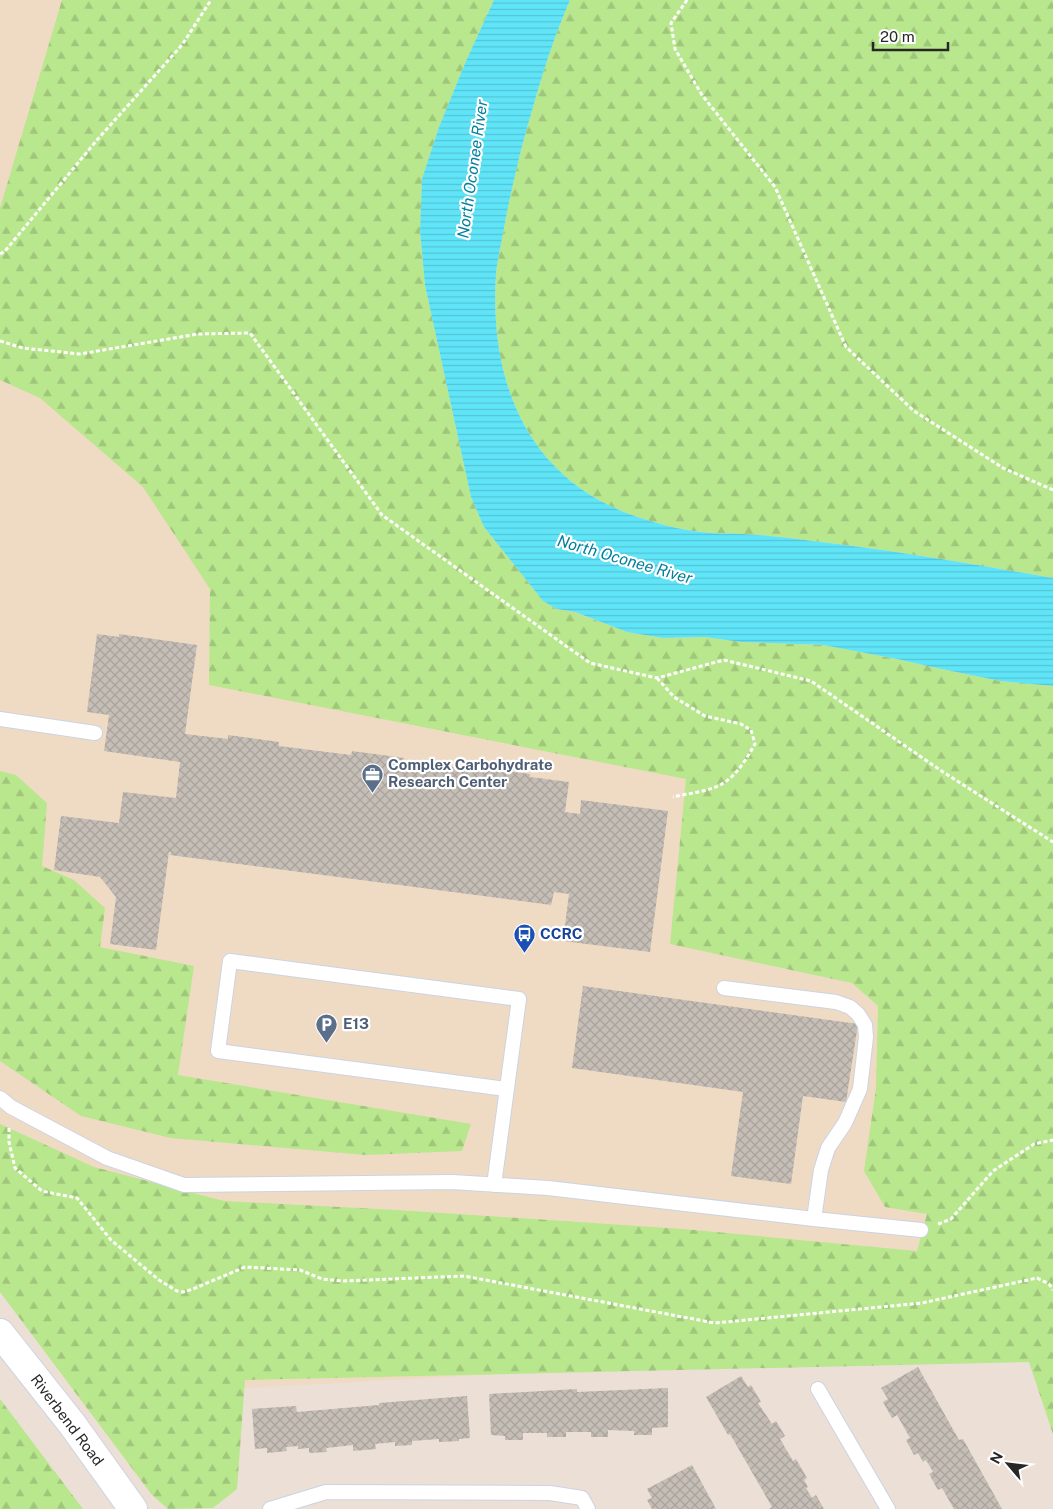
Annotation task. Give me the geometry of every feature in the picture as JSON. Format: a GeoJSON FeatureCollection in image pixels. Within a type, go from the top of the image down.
{"type":"FeatureCollection","features":[{"type":"Feature","properties":{"kind":"street","name":"Riverbend Road"},"geometry":{"type":"LineString","coordinates":[[0,1333],[72,1424],[133,1509]]}},
{"type":"Feature","properties":{"kind":"lane"},"geometry":{"type":"LineString","coordinates":[[0,719],[95,733]]}},
{"type":"Feature","properties":{"kind":"lane"},"geometry":{"type":"LineString","coordinates":[[494,1185],[519,998],[230,961],[218,1051],[506,1089]]}},
{"type":"Feature","properties":{"kind":"lane"},"geometry":{"type":"LineString","coordinates":[[724,988],[836,1002],[850,1007],[858,1014],[865,1025],[866,1037],[860,1089],[845,1123],[828,1148],[821,1170],[814,1220]]}},
{"type":"Feature","properties":{"kind":"lane"},"geometry":{"type":"LineString","coordinates":[[5,1102],[107,1158],[184,1185],[452,1182],[548,1188],[814,1220],[921,1230]]}},
{"type":"Feature","properties":{"kind":"lane"},"geometry":{"type":"LineString","coordinates":[[818,1389],[888,1509]]}},
{"type":"Feature","properties":{"kind":"lane"},"geometry":{"type":"LineString","coordinates":[[270,1509],[326,1492],[550,1493],[582,1498],[588,1509]]}},
{"type":"Feature","properties":{"kind":"path"},"geometry":{"type":"LineString","coordinates":[[0,254],[5,251],[97,140],[182,45],[211,0]]}},
{"type":"Feature","properties":{"kind":"path"},"geometry":{"type":"LineString","coordinates":[[687,0],[671,23],[675,49],[702,95],[775,187],[846,347],[914,411],[1002,468],[1053,490]]}},
{"type":"Feature","properties":{"kind":"path"},"geometry":{"type":"LineString","coordinates":[[0,340],[23,348],[80,354],[198,334],[250,333],[382,515],[590,664],[658,678],[724,660],[810,681],[944,772],[1053,842]]}},
{"type":"Feature","properties":{"kind":"path"},"geometry":{"type":"LineString","coordinates":[[658,678],[674,697],[705,716],[741,724],[751,730],[755,744],[747,758],[729,780],[709,789],[673,796]]}},
{"type":"Feature","properties":{"kind":"path"},"geometry":{"type":"LineString","coordinates":[[5,1102],[9,1142],[16,1168],[42,1191],[77,1198],[111,1240],[159,1280],[177,1291],[183,1292],[194,1289],[245,1267],[300,1270],[322,1279],[343,1280],[464,1276],[715,1323],[922,1303],[1037,1278],[1049,1284],[1053,1290]]}},
{"type":"Feature","properties":{"kind":"path"},"geometry":{"type":"LineString","coordinates":[[921,1230],[951,1219],[992,1171],[1034,1144],[1053,1140]]}},
{"type":"Feature","properties":{"kind":"shaded area"},"geometry":{"type":"Polygon","coordinates":[[[0,0],[494,0],[466,61],[453,418],[471,497],[484,527],[543,601],[932,667],[1000,681],[1053,686],[1053,1343],[106,1396],[0,1269],[0,0]]]}},
{"type":"Feature","properties":{"kind":"green space"},"geometry":{"type":"Polygon","coordinates":[[[62,0],[494,0],[439,127],[422,179],[420,230],[425,285],[471,497],[484,527],[543,601],[557,609],[574,612],[627,632],[663,638],[705,637],[741,642],[823,645],[1000,681],[1053,686],[1053,1434],[1029,1362],[245,1380],[237,1489],[213,1508],[168,1509],[152,1495],[0,1292],[0,1124],[94,1167],[224,1201],[397,1210],[683,1229],[917,1251],[927,1214],[885,1207],[864,1171],[876,1088],[878,1006],[852,983],[670,944],[686,779],[209,685],[210,589],[143,487],[40,398],[0,380],[0,208],[62,0]]]}},
{"type":"Feature","properties":{"kind":"green space"},"geometry":{"type":"Polygon","coordinates":[[[570,0],[1053,0],[1053,578],[873,549],[768,536],[706,533],[649,521],[595,498],[565,476],[541,450],[522,420],[508,387],[499,351],[495,313],[496,274],[521,150],[549,55],[570,0]]]}},
{"type":"Feature","properties":{"kind":"green space"},"geometry":{"type":"Polygon","coordinates":[[[0,771],[16,775],[47,803],[42,866],[74,880],[105,908],[100,947],[194,966],[178,1075],[471,1124],[462,1151],[366,1155],[171,1138],[81,1116],[0,1061],[0,771]]]}},
{"type":"Feature","properties":{"kind":"green space"},"geometry":{"type":"Polygon","coordinates":[[[0,1399],[83,1509],[0,1509],[0,1399]]]}},
{"type":"Feature","properties":{"kind":"water","name":"North Oconee River"},"geometry":{"type":"Polygon","coordinates":[[[494,0],[570,0],[549,55],[521,150],[496,274],[495,313],[499,351],[508,387],[522,420],[541,450],[565,476],[595,498],[649,521],[706,533],[768,536],[873,549],[1053,578],[1053,686],[1000,681],[823,645],[741,642],[705,637],[663,638],[627,632],[575,612],[557,609],[543,601],[484,527],[471,497],[425,285],[420,230],[422,179],[439,127],[494,0]]]}},
{"type":"Feature","properties":{"kind":"building","name":"Complex Carbohydrate Research Center"},"geometry":{"type":"Polygon","coordinates":[[[97,634],[119,637],[119,634],[197,645],[185,734],[228,739],[228,735],[279,742],[279,746],[351,755],[352,751],[404,758],[404,761],[479,770],[479,767],[569,782],[565,812],[580,814],[581,800],[668,811],[650,952],[563,941],[569,894],[554,892],[551,905],[170,855],[171,852],[169,852],[156,950],[110,944],[116,897],[100,877],[54,870],[61,816],[119,823],[123,792],[176,798],[180,762],[104,751],[109,715],[87,712],[97,634]]]}},
{"type":"Feature","properties":{"kind":"building"},"geometry":{"type":"Polygon","coordinates":[[[583,986],[858,1024],[846,1102],[803,1096],[791,1184],[731,1176],[743,1092],[572,1068],[583,986]]]}},
{"type":"Feature","properties":{"kind":"building"},"geometry":{"type":"Polygon","coordinates":[[[918,1367],[959,1440],[963,1439],[1002,1509],[954,1509],[942,1488],[938,1490],[929,1474],[933,1472],[926,1460],[923,1462],[918,1453],[914,1455],[906,1440],[910,1438],[897,1415],[892,1418],[883,1402],[888,1399],[881,1388],[918,1367]]]}},
{"type":"Feature","properties":{"kind":"building"},"geometry":{"type":"Polygon","coordinates":[[[741,1376],[748,1387],[751,1385],[761,1402],[758,1403],[772,1424],[776,1421],[785,1436],[780,1439],[793,1461],[796,1459],[807,1478],[804,1480],[808,1487],[806,1488],[812,1498],[816,1495],[824,1509],[769,1509],[772,1507],[730,1434],[728,1435],[706,1397],[741,1376]]]}},
{"type":"Feature","properties":{"kind":"building"},"geometry":{"type":"Polygon","coordinates":[[[668,1388],[668,1427],[652,1428],[652,1435],[634,1435],[634,1431],[608,1430],[608,1437],[591,1437],[591,1432],[566,1432],[566,1437],[547,1437],[547,1433],[523,1433],[523,1440],[505,1440],[505,1436],[491,1435],[489,1394],[577,1389],[577,1392],[668,1388]]]}},
{"type":"Feature","properties":{"kind":"building"},"geometry":{"type":"Polygon","coordinates":[[[467,1396],[470,1438],[459,1439],[459,1441],[439,1442],[439,1439],[412,1441],[412,1445],[395,1446],[395,1442],[375,1444],[376,1449],[353,1451],[353,1445],[326,1448],[327,1452],[309,1453],[309,1448],[298,1449],[298,1446],[286,1447],[287,1451],[267,1453],[267,1448],[255,1449],[252,1409],[296,1406],[297,1412],[467,1396]]]}},
{"type":"Feature","properties":{"kind":"building"},"geometry":{"type":"Polygon","coordinates":[[[692,1465],[716,1509],[652,1509],[647,1500],[652,1498],[647,1489],[692,1465]]]}},
{"type":"Feature","properties":{"kind":"place","name":"Complex Carbohydrate Research Center"},"geometry":{"type":"Point","coordinates":[372,793]}},
{"type":"Feature","properties":{"kind":"place","name":"CCRC"},"geometry":{"type":"Point","coordinates":[524,953]}},
{"type":"Feature","properties":{"kind":"place","name":"E13"},"geometry":{"type":"Point","coordinates":[327,1043]}}]}
